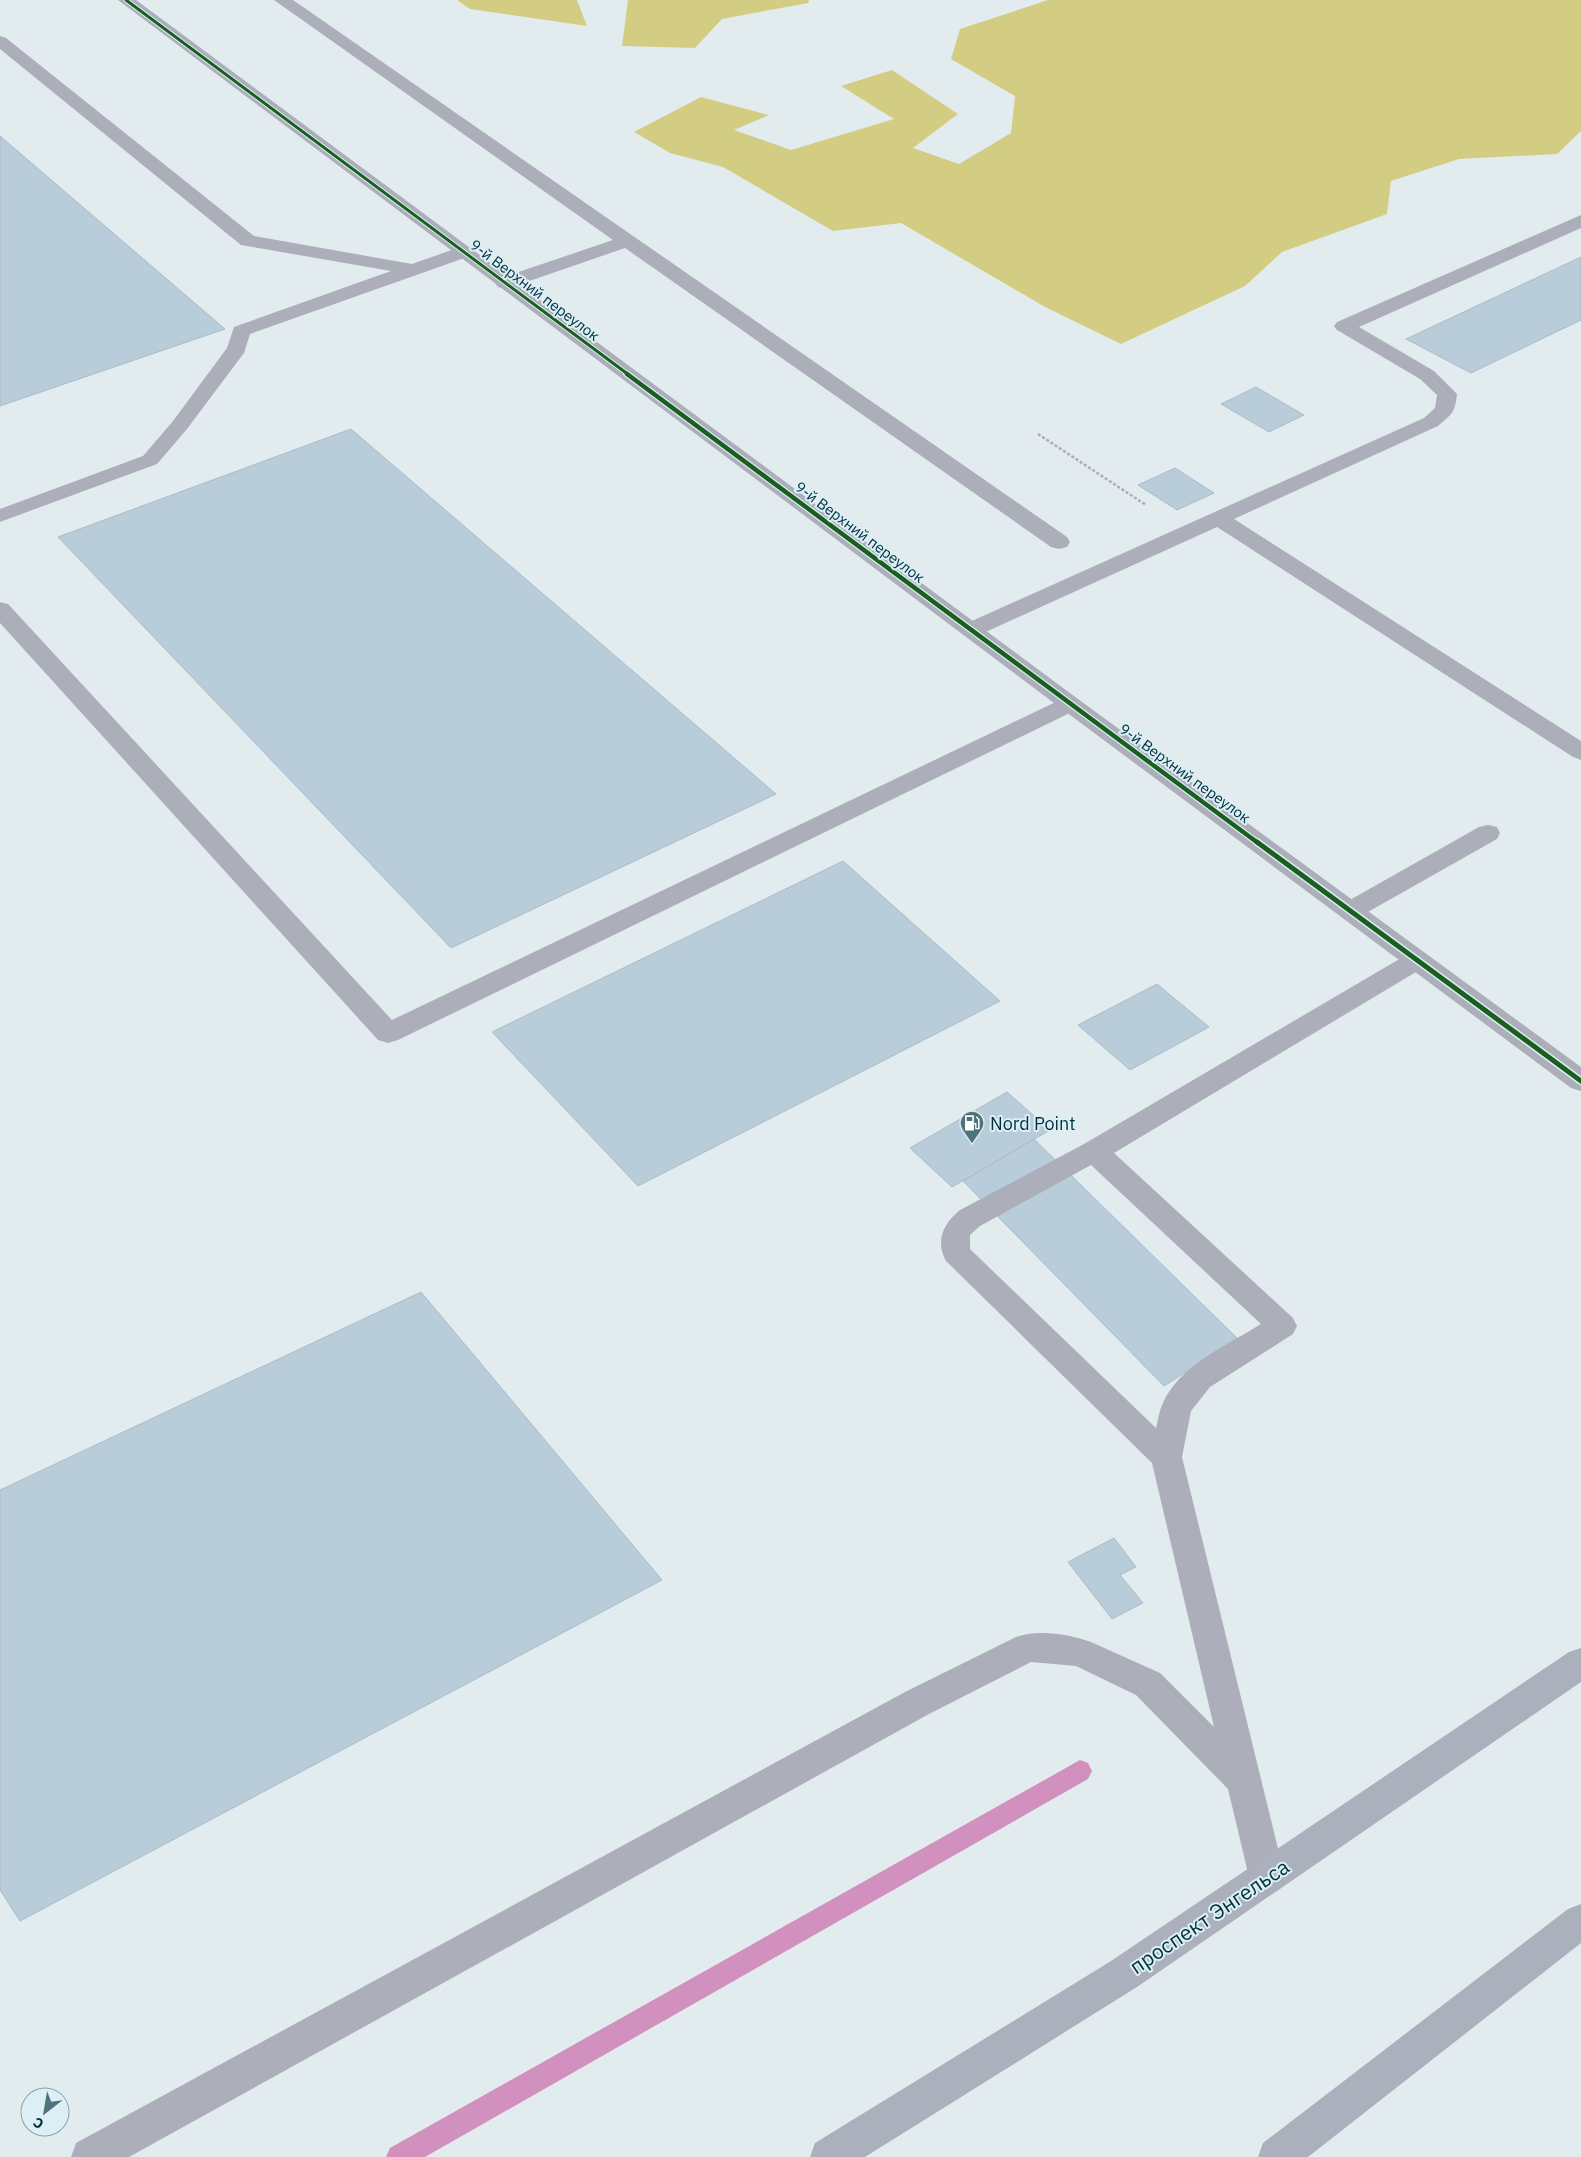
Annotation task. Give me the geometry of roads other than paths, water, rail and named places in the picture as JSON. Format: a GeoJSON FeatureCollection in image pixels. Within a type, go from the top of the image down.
{"type":"FeatureCollection","features":[{"type":"Feature","properties":{"kind":"main road","name":"проспект Энгельса"},"geometry":{"type":"LineString","coordinates":[[829,2157],[1124,1974],[1581,1663]]}},
{"type":"Feature","properties":{"kind":"main road"},"geometry":{"type":"LineString","coordinates":[[1277,2157],[1581,1920]]}},
{"type":"Feature","properties":{"kind":"street","name":"9-й Верхний переулок"},"geometry":{"type":"LineString","coordinates":[[126,0],[1070,704],[1581,1081]]}},
{"type":"Feature","properties":{"kind":"street"},"geometry":{"type":"LineString","coordinates":[[282,0],[1059,542]]}},
{"type":"Feature","properties":{"kind":"street"},"geometry":{"type":"LineString","coordinates":[[0,41],[248,241],[412,270]]}},
{"type":"Feature","properties":{"kind":"street"},"geometry":{"type":"LineString","coordinates":[[971,630],[1219,520],[1432,422],[1445,410],[1447,394],[1427,375],[1344,326],[1581,222]]}},
{"type":"Feature","properties":{"kind":"street"},"geometry":{"type":"LineString","coordinates":[[505,283],[627,240]]}},
{"type":"Feature","properties":{"kind":"street"},"geometry":{"type":"LineString","coordinates":[[0,516],[150,460],[180,425],[237,349],[241,331],[463,252]]}},
{"type":"Feature","properties":{"kind":"street"},"geometry":{"type":"LineString","coordinates":[[1219,520],[1581,752]]}},
{"type":"Feature","properties":{"kind":"street"},"geometry":{"type":"LineString","coordinates":[[0,609],[388,1033],[1070,704]]}},
{"type":"Feature","properties":{"kind":"street"},"geometry":{"type":"LineString","coordinates":[[1350,911],[1488,833]]}},
{"type":"Feature","properties":{"kind":"street"},"geometry":{"type":"LineString","coordinates":[[1166,1457],[956,1253],[954,1240],[958,1227],[970,1218],[1094,1151],[1417,960]]}},
{"type":"Feature","properties":{"kind":"street"},"geometry":{"type":"LineString","coordinates":[[1094,1151],[1282,1326],[1199,1378],[1176,1407],[1166,1457],[1267,1877]]}},
{"type":"Feature","properties":{"kind":"street"},"geometry":{"type":"LineString","coordinates":[[90,2157],[908,1708],[1028,1647],[1079,1652],[1148,1684],[1244,1781]]}},
{"type":"Feature","properties":{"kind":"waterway"},"geometry":{"type":"LineString","coordinates":[[399,2157],[1080,1771]]}},
{"type":"Feature","properties":{"kind":"place","name":"Nord Point"},"geometry":{"type":"Point","coordinates":[972,1144]}}]}
